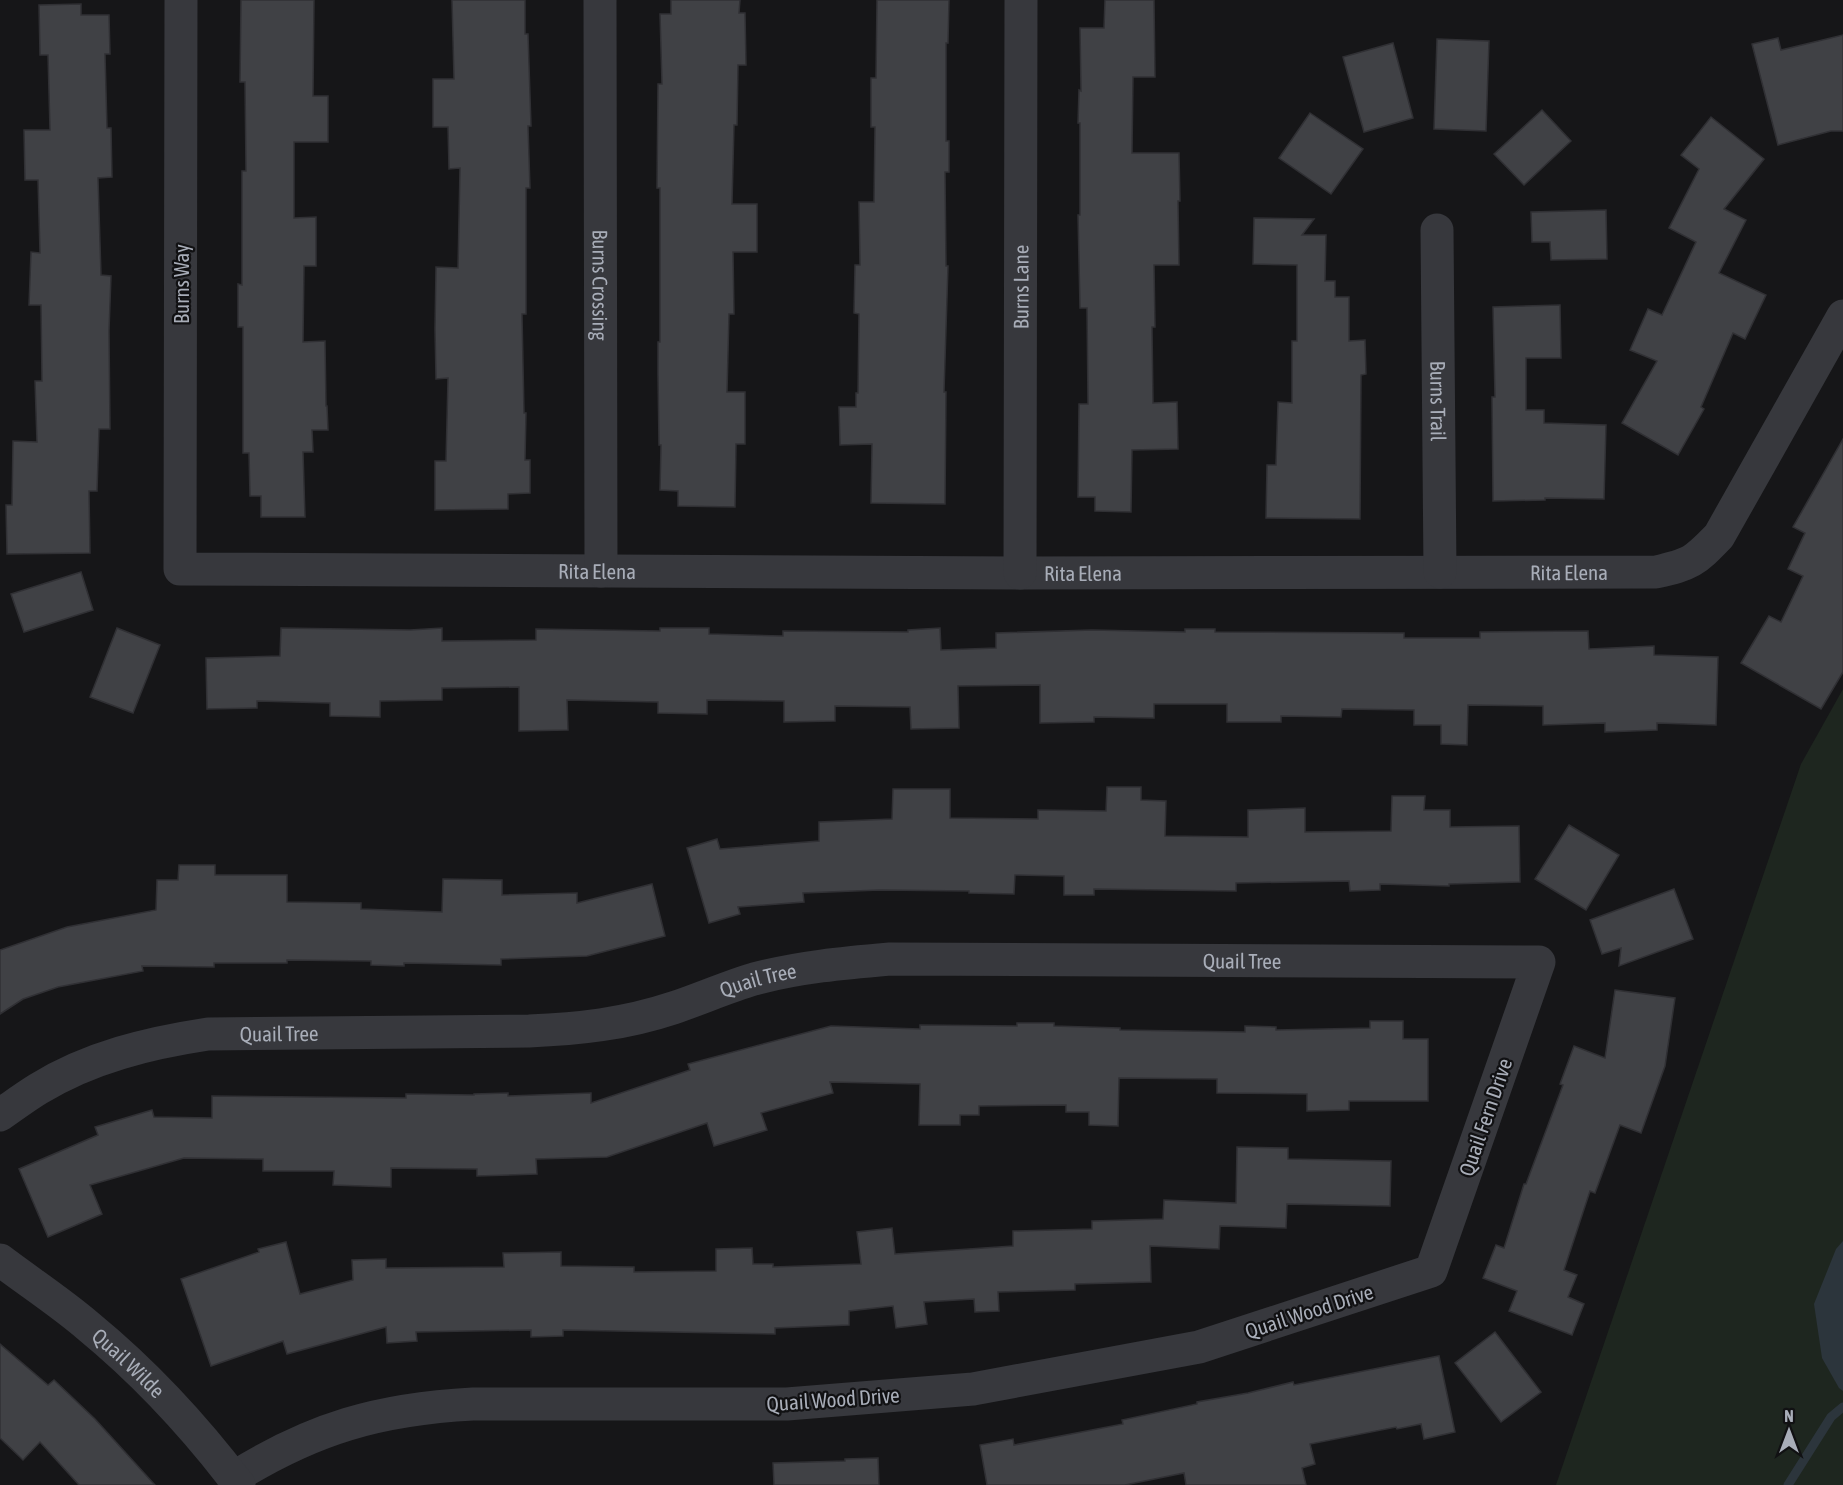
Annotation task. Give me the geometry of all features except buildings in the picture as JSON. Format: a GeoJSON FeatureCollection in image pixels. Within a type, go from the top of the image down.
{"type":"FeatureCollection","features":[{"type":"Feature","properties":{"kind":"street","name":"Burns Way"},"geometry":{"type":"LineString","coordinates":[[180,569],[181,0]]}},
{"type":"Feature","properties":{"kind":"street","name":"Burns Crossing"},"geometry":{"type":"LineString","coordinates":[[600,0],[601,571]]}},
{"type":"Feature","properties":{"kind":"street","name":"Burns Lane"},"geometry":{"type":"LineString","coordinates":[[1020,0],[1020,573]]}},
{"type":"Feature","properties":{"kind":"street","name":"Burns Trail"},"geometry":{"type":"LineString","coordinates":[[1437,230],[1440,572]]}},
{"type":"Feature","properties":{"kind":"street","name":"Rita Elena"},"geometry":{"type":"LineString","coordinates":[[180,569],[1020,573],[1656,572],[1686,565],[1701,556],[1719,536],[1843,316]]}},
{"type":"Feature","properties":{"kind":"street","name":"Quail Tree"},"geometry":{"type":"LineString","coordinates":[[0,1114],[40,1088],[79,1068],[121,1052],[164,1040],[208,1034],[517,1032],[577,1029],[625,1022],[672,1009],[752,980],[799,968],[890,958],[1539,962]]}},
{"type":"Feature","properties":{"kind":"street","name":"Quail Fern Drive"},"geometry":{"type":"LineString","coordinates":[[1431,1272],[1539,962]]}},
{"type":"Feature","properties":{"kind":"street","name":"Quail Wilde"},"geometry":{"type":"LineString","coordinates":[[0,1260],[88,1326],[162,1394],[236,1481]]}},
{"type":"Feature","properties":{"kind":"street","name":"Quail Wood Drive"},"geometry":{"type":"LineString","coordinates":[[236,1481],[260,1461],[300,1441],[341,1425],[385,1414],[429,1407],[474,1404],[787,1404],[973,1389],[1199,1347],[1431,1272]]}},
{"type":"Feature","properties":{"kind":"shaded area"},"geometry":{"type":"Polygon","coordinates":[[[1843,689],[1843,1485],[1556,1485],[1801,764],[1843,689]]]}},
{"type":"Feature","properties":{"kind":"shaded area"},"geometry":{"type":"Polygon","coordinates":[[[1843,1241],[1843,1391],[1822,1358],[1814,1304],[1836,1249],[1843,1241]]]}},
{"type":"Feature","properties":{"kind":"waterway"},"geometry":{"type":"LineString","coordinates":[[1788,1485],[1831,1417],[1843,1407]]}}]}
